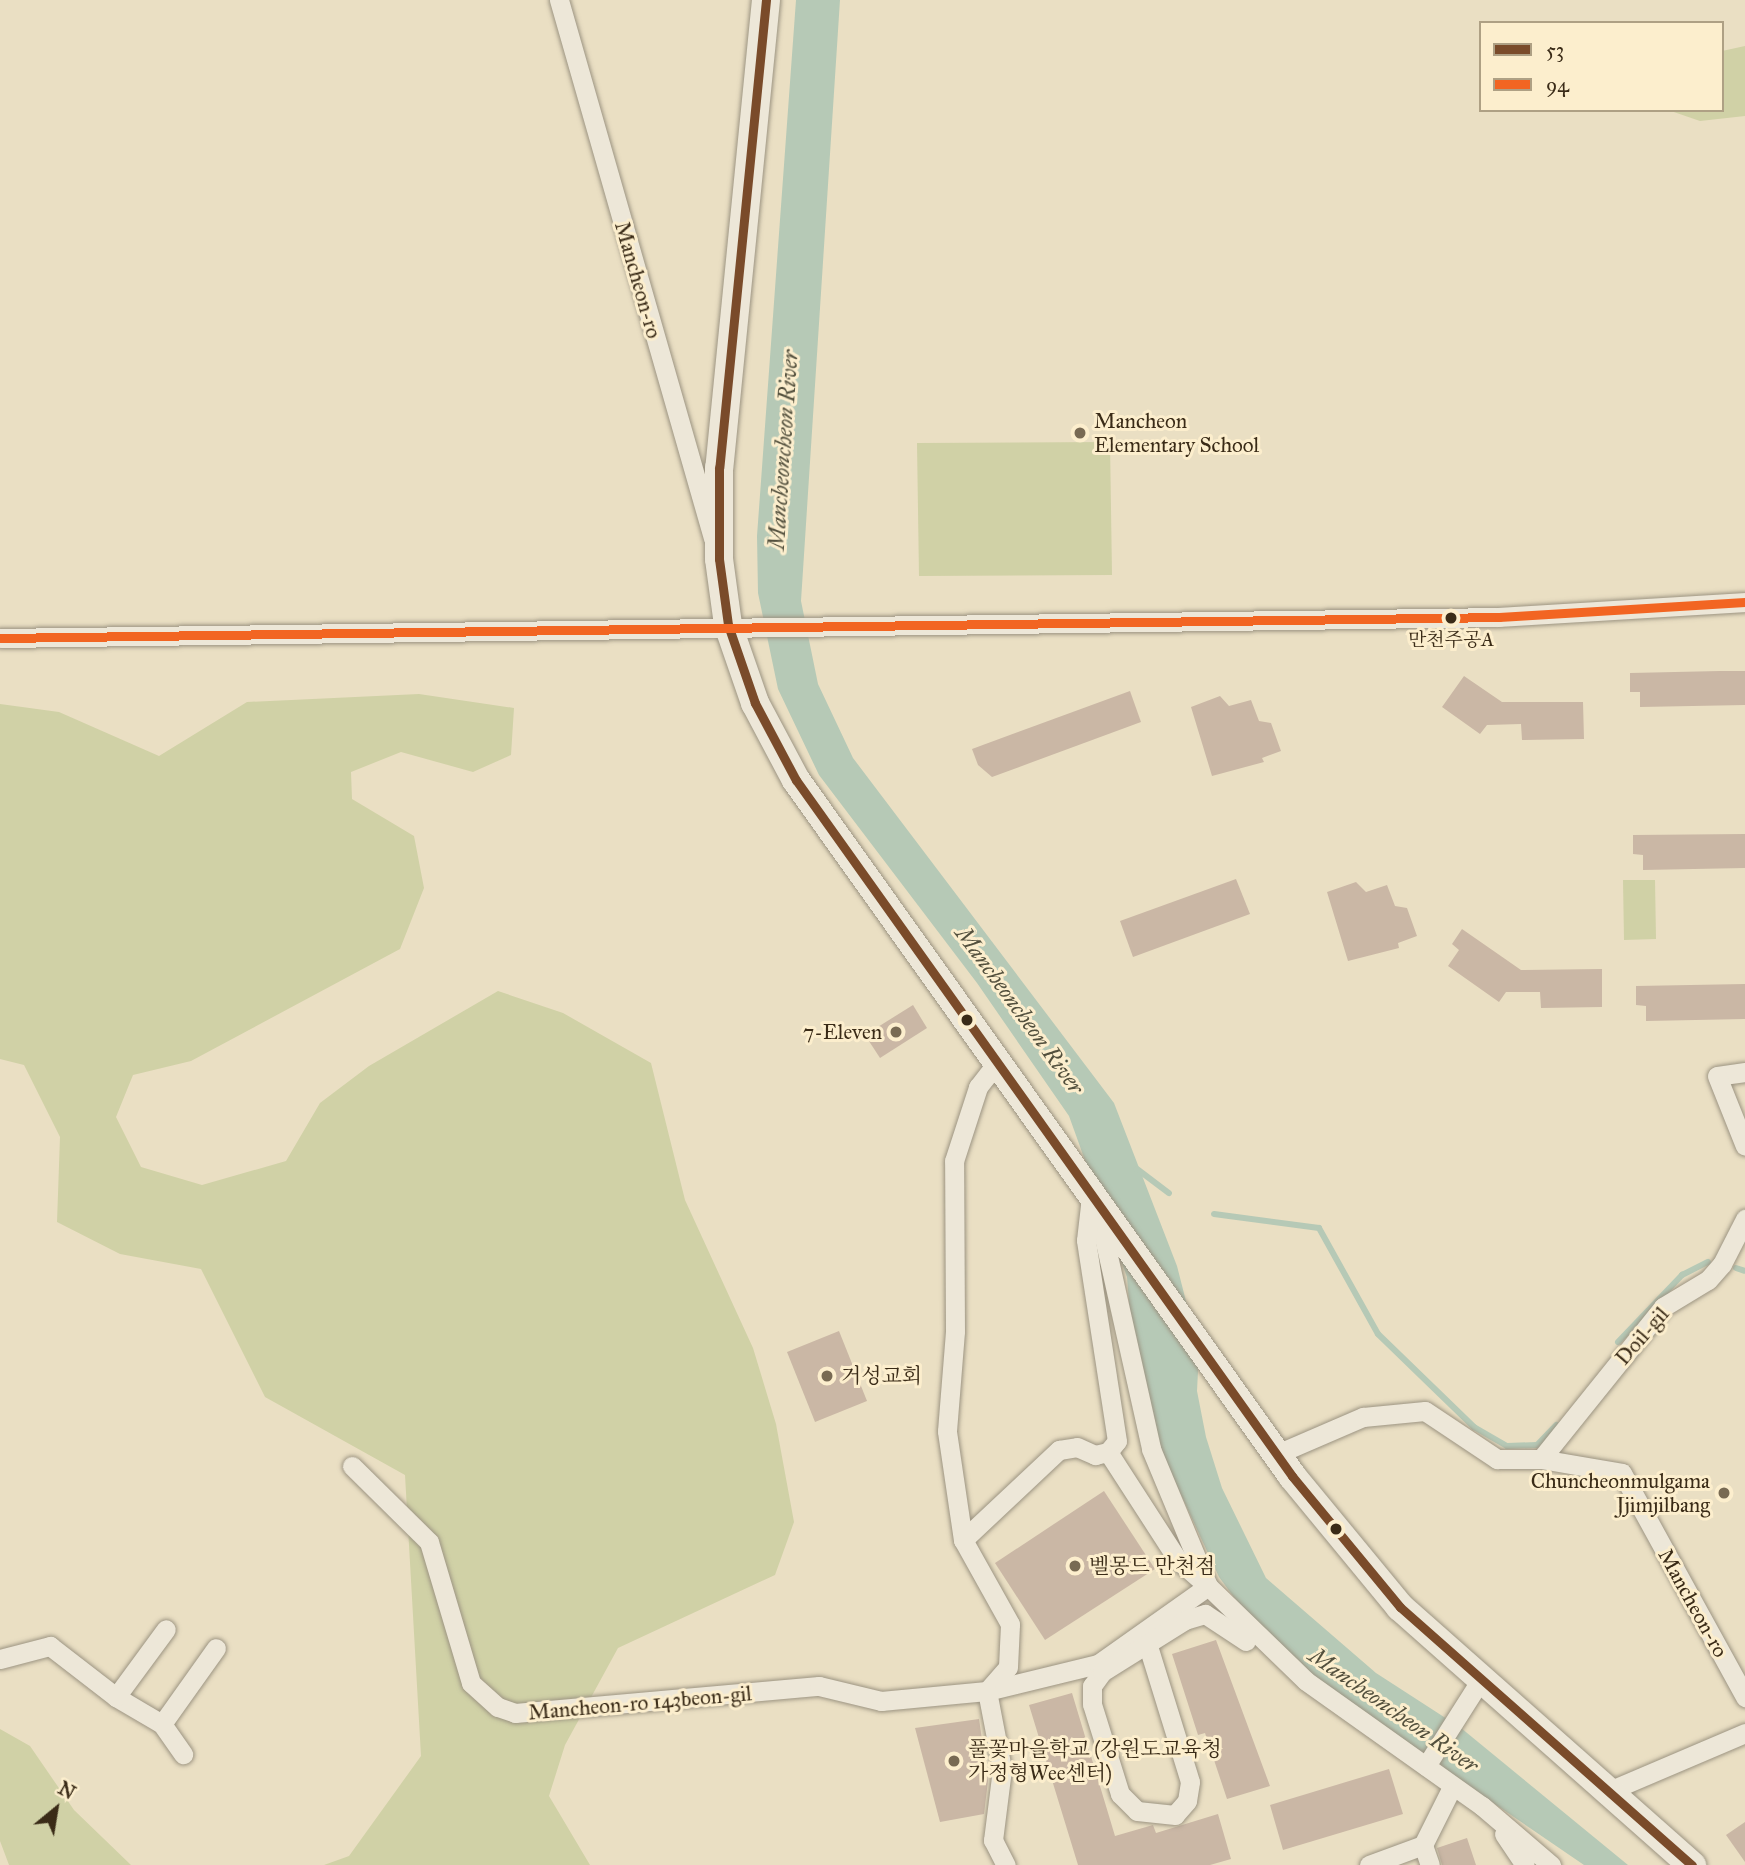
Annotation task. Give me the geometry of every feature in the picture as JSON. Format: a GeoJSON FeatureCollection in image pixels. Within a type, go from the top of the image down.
{"type":"FeatureCollection","features":[{"type":"Feature","properties":{"kind":"street","name":"Mancheon-ro"},"geometry":{"type":"LineString","coordinates":[[559,0],[719,559]]}},
{"type":"Feature","properties":{"kind":"street","name":"Mancheon-ro"},"geometry":{"type":"LineString","coordinates":[[766,0],[719,468],[719,559],[727,625],[755,703],[796,780],[999,1060],[1205,1359],[1277,1454]]}},
{"type":"Feature","properties":{"kind":"street"},"geometry":{"type":"LineString","coordinates":[[0,638],[727,625],[870,626],[1499,617],[1745,602]]}},
{"type":"Feature","properties":{"kind":"street"},"geometry":{"type":"LineString","coordinates":[[999,1060],[978,1087],[954,1161],[955,1331],[947,1431],[963,1539],[1010,1625],[1008,1667],[987,1691],[1002,1769],[993,1840],[1006,1865]]}},
{"type":"Feature","properties":{"kind":"street"},"geometry":{"type":"LineString","coordinates":[[1745,1072],[1717,1076],[1745,1146]]}},
{"type":"Feature","properties":{"kind":"street"},"geometry":{"type":"LineString","coordinates":[[963,1539],[1059,1450],[1077,1447],[1095,1455],[1108,1452],[1117,1441],[1086,1240],[1097,1205]]}},
{"type":"Feature","properties":{"kind":"street"},"geometry":{"type":"LineString","coordinates":[[1097,1205],[1151,1449],[1208,1586]]}},
{"type":"Feature","properties":{"kind":"street","name":"Doil-gil"},"geometry":{"type":"LineString","coordinates":[[1541,1459],[1663,1307],[1698,1287],[1722,1264],[1745,1219]]}},
{"type":"Feature","properties":{"kind":"street"},"geometry":{"type":"LineString","coordinates":[[1541,1459],[1497,1459],[1425,1411],[1363,1417],[1277,1454],[1400,1607],[1480,1681],[1692,1865]]}},
{"type":"Feature","properties":{"kind":"street"},"geometry":{"type":"LineString","coordinates":[[1108,1452],[1178,1560],[1306,1681],[1425,1763],[1551,1865]]}},
{"type":"Feature","properties":{"kind":"street","name":"Mancheon-ro"},"geometry":{"type":"LineString","coordinates":[[1541,1459],[1622,1473],[1745,1697]]}},
{"type":"Feature","properties":{"kind":"street","name":"Mancheon-ro 143beon-gil"},"geometry":{"type":"LineString","coordinates":[[352,1466],[429,1542],[471,1683],[498,1707],[532,1714],[819,1686],[881,1701],[987,1691],[1098,1664],[1208,1586]]}},
{"type":"Feature","properties":{"kind":"street"},"geometry":{"type":"LineString","coordinates":[[1148,1646],[1190,1782],[1184,1810],[1175,1815],[1137,1811],[1127,1804],[1115,1785],[1092,1704],[1096,1678],[1185,1620],[1205,1614],[1227,1625],[1303,1690],[1450,1791],[1491,1815],[1525,1865]]}},
{"type":"Feature","properties":{"kind":"street"},"geometry":{"type":"LineString","coordinates":[[116,1697],[166,1629]]}},
{"type":"Feature","properties":{"kind":"street"},"geometry":{"type":"LineString","coordinates":[[0,1658],[50,1646],[116,1697],[162,1724],[183,1754]]}},
{"type":"Feature","properties":{"kind":"street"},"geometry":{"type":"LineString","coordinates":[[162,1724],[216,1648]]}},
{"type":"Feature","properties":{"kind":"street"},"geometry":{"type":"LineString","coordinates":[[1425,1763],[1480,1681]]}},
{"type":"Feature","properties":{"kind":"street"},"geometry":{"type":"LineString","coordinates":[[1609,1791],[1745,1733]]}},
{"type":"Feature","properties":{"kind":"street"},"geometry":{"type":"LineString","coordinates":[[1369,1865],[1423,1845],[1450,1791]]}},
{"type":"Feature","properties":{"kind":"street"},"geometry":{"type":"LineString","coordinates":[[1423,1845],[1430,1865]]}},
{"type":"Feature","properties":{"kind":"green space"},"geometry":{"type":"Polygon","coordinates":[[[1745,46],[1745,116],[1700,121],[1674,112],[1724,112],[1724,51],[1745,46]]]}},
{"type":"Feature","properties":{"kind":"green space"},"geometry":{"type":"Polygon","coordinates":[[[1110,442],[1112,575],[919,576],[917,443],[1110,442]]]}},
{"type":"Feature","properties":{"kind":"green space"},"geometry":{"type":"Polygon","coordinates":[[[419,694],[514,708],[511,755],[473,772],[401,752],[351,772],[352,799],[414,836],[424,888],[400,949],[191,1061],[133,1075],[116,1117],[141,1167],[202,1185],[286,1161],[320,1103],[369,1066],[498,991],[563,1013],[651,1063],[685,1200],[753,1348],[776,1424],[794,1522],[775,1575],[618,1648],[565,1745],[549,1796],[590,1865],[324,1865],[349,1856],[421,1756],[405,1475],[265,1397],[201,1269],[120,1254],[57,1222],[60,1137],[24,1065],[0,1059],[0,704],[59,712],[159,756],[247,702],[419,694]]]}},
{"type":"Feature","properties":{"kind":"green space"},"geometry":{"type":"Polygon","coordinates":[[[1623,880],[1655,880],[1656,939],[1624,940],[1623,880]]]}},
{"type":"Feature","properties":{"kind":"green space"},"geometry":{"type":"Polygon","coordinates":[[[0,1729],[30,1746],[74,1810],[131,1865],[9,1865],[0,1841],[0,1729]]]}},
{"type":"Feature","properties":{"kind":"water","name":"Mancheoncheon River"},"geometry":{"type":"Polygon","coordinates":[[[796,0],[840,0],[801,601],[818,684],[853,758],[1114,1103],[1177,1266],[1199,1352],[1197,1391],[1206,1437],[1222,1488],[1266,1578],[1376,1673],[1461,1728],[1628,1865],[1584,1865],[1309,1677],[1258,1630],[1219,1577],[1158,1445],[1131,1329],[1127,1277],[1069,1116],[977,983],[819,775],[778,689],[758,593],[757,536],[796,0]]]}},
{"type":"Feature","properties":{"kind":"building"},"geometry":{"type":"Polygon","coordinates":[[[1745,671],[1745,705],[1640,707],[1640,692],[1630,692],[1630,673],[1745,671]]]}},
{"type":"Feature","properties":{"kind":"building"},"geometry":{"type":"Polygon","coordinates":[[[1464,676],[1502,702],[1583,702],[1584,739],[1522,740],[1521,724],[1487,725],[1480,734],[1442,707],[1464,676]]]}},
{"type":"Feature","properties":{"kind":"building"},"geometry":{"type":"Polygon","coordinates":[[[1130,691],[1141,722],[992,777],[978,765],[972,749],[1130,691]]]}},
{"type":"Feature","properties":{"kind":"building"},"geometry":{"type":"Polygon","coordinates":[[[1220,696],[1229,706],[1251,700],[1259,721],[1271,723],[1281,751],[1262,758],[1264,762],[1212,776],[1191,707],[1220,696]]]}},
{"type":"Feature","properties":{"kind":"building"},"geometry":{"type":"Polygon","coordinates":[[[1745,834],[1745,868],[1643,870],[1643,855],[1633,854],[1633,835],[1745,834]]]}},
{"type":"Feature","properties":{"kind":"building"},"geometry":{"type":"Polygon","coordinates":[[[1236,879],[1250,914],[1133,957],[1120,921],[1236,879]]]}},
{"type":"Feature","properties":{"kind":"building"},"geometry":{"type":"Polygon","coordinates":[[[1356,882],[1366,892],[1387,885],[1395,906],[1407,908],[1417,936],[1398,943],[1399,948],[1348,961],[1327,892],[1356,882]]]}},
{"type":"Feature","properties":{"kind":"building"},"geometry":{"type":"Polygon","coordinates":[[[1462,929],[1521,970],[1602,969],[1602,1007],[1541,1008],[1540,992],[1506,992],[1499,1002],[1448,966],[1459,950],[1452,944],[1462,929]]]}},
{"type":"Feature","properties":{"kind":"building"},"geometry":{"type":"Polygon","coordinates":[[[1745,984],[1745,1019],[1646,1021],[1646,1006],[1636,1005],[1636,986],[1745,984]]]}},
{"type":"Feature","properties":{"kind":"building","name":"7-Eleven"},"geometry":{"type":"Polygon","coordinates":[[[913,1005],[927,1028],[880,1058],[865,1035],[913,1005]]]}},
{"type":"Feature","properties":{"kind":"building","name":"거성교회"},"geometry":{"type":"Polygon","coordinates":[[[839,1331],[867,1401],[815,1422],[787,1352],[839,1331]]]}},
{"type":"Feature","properties":{"kind":"building","name":"벨몽드 만천점"},"geometry":{"type":"Polygon","coordinates":[[[1104,1491],[1155,1569],[1045,1640],[995,1563],[1104,1491]]]}},
{"type":"Feature","properties":{"kind":"building"},"geometry":{"type":"Polygon","coordinates":[[[1216,1640],[1270,1786],[1227,1799],[1205,1733],[1198,1735],[1172,1654],[1216,1640]]]}},
{"type":"Feature","properties":{"kind":"building"},"geometry":{"type":"Polygon","coordinates":[[[1072,1693],[1115,1836],[1153,1825],[1156,1833],[1218,1814],[1231,1859],[1210,1865],[1078,1865],[1029,1705],[1072,1693]]]}},
{"type":"Feature","properties":{"kind":"building","name":"풀꽃마을학교 (강원도교육청 가정형Wee센터)"},"geometry":{"type":"Polygon","coordinates":[[[979,1719],[988,1781],[984,1814],[940,1822],[915,1728],[979,1719]]]}},
{"type":"Feature","properties":{"kind":"building"},"geometry":{"type":"Polygon","coordinates":[[[1389,1769],[1403,1814],[1283,1850],[1270,1805],[1389,1769]]]}},
{"type":"Feature","properties":{"kind":"building"},"geometry":{"type":"Polygon","coordinates":[[[1745,1822],[1745,1862],[1726,1835],[1745,1822]]]}},
{"type":"Feature","properties":{"kind":"building"},"geometry":{"type":"Polygon","coordinates":[[[1467,1838],[1476,1865],[1442,1865],[1437,1848],[1467,1838]]]}},
{"type":"Feature","properties":{"kind":"waterway"},"geometry":{"type":"LineString","coordinates":[[1137,1169],[1169,1193]]}},
{"type":"Feature","properties":{"kind":"waterway"},"geometry":{"type":"LineString","coordinates":[[1214,1214],[1319,1228],[1378,1334],[1474,1427],[1507,1446],[1537,1445],[1556,1425]]}},
{"type":"Feature","properties":{"kind":"waterway"},"geometry":{"type":"LineString","coordinates":[[1618,1342],[1682,1275],[1708,1262]]}},
{"type":"Feature","properties":{"kind":"waterway"},"geometry":{"type":"LineString","coordinates":[[1736,1268],[1745,1271]]}},
{"type":"Feature","properties":{"kind":"transit line","name":"53"},"geometry":{"type":"LineString","coordinates":[[766,0],[719,468],[719,559],[728,625],[755,703],[796,780],[1292,1476],[1400,1607],[1692,1865]]}},
{"type":"Feature","properties":{"kind":"transit line","name":"94"},"geometry":{"type":"LineString","coordinates":[[0,638],[1499,617],[1745,602]]}},
{"type":"Feature","properties":{"kind":"place","name":"Mancheon Elementary School"},"geometry":{"type":"Point","coordinates":[1080,433]}},
{"type":"Feature","properties":{"kind":"place","name":"만천주공A"},"geometry":{"type":"Point","coordinates":[1451,618]}},
{"type":"Feature","properties":{"kind":"place","name":"7-Eleven"},"geometry":{"type":"Point","coordinates":[896,1032]}},
{"type":"Feature","properties":{"kind":"place","name":"거성교회"},"geometry":{"type":"Point","coordinates":[827,1376]}},
{"type":"Feature","properties":{"kind":"place","name":"Chuncheonmulgama Jjimjilbang"},"geometry":{"type":"Point","coordinates":[1724,1493]}},
{"type":"Feature","properties":{"kind":"place","name":"벨몽드 만천점"},"geometry":{"type":"Point","coordinates":[1075,1566]}},
{"type":"Feature","properties":{"kind":"place","name":"풀꽃마을학교 (강원도교육청 가정형Wee센터)"},"geometry":{"type":"Point","coordinates":[954,1761]}}]}
